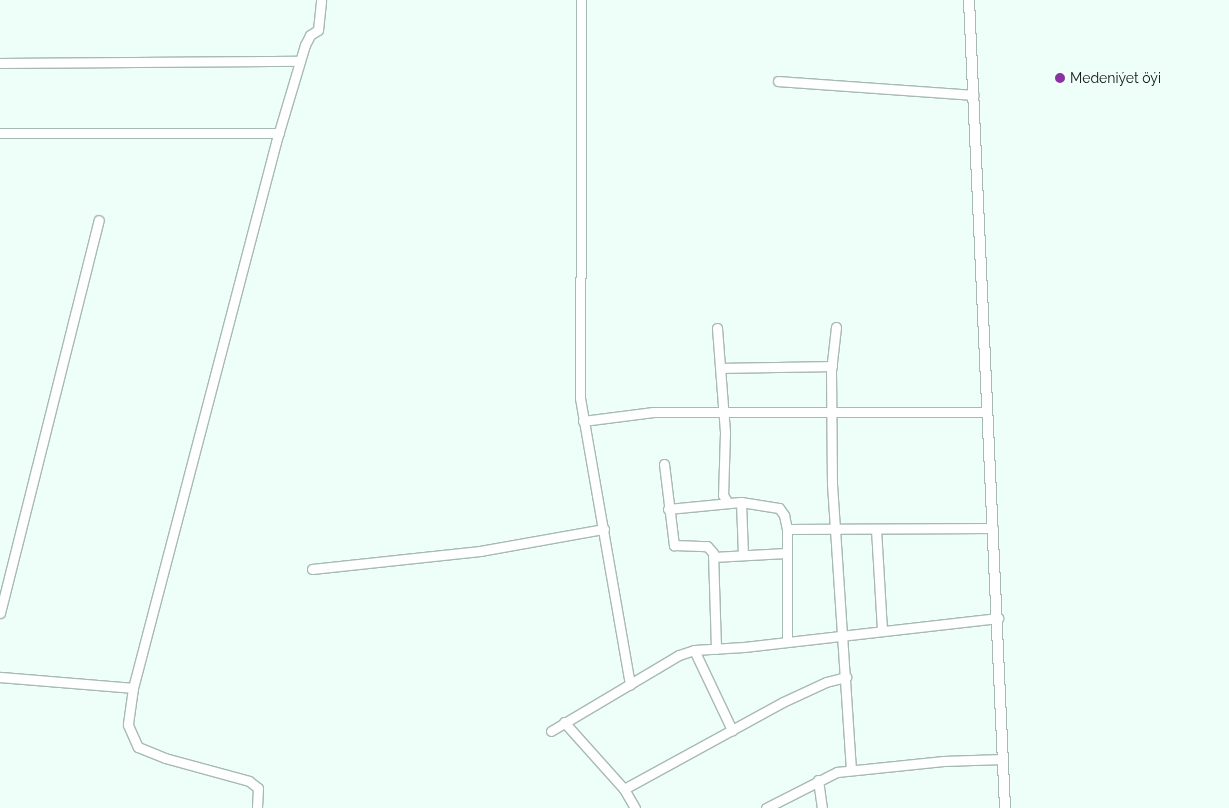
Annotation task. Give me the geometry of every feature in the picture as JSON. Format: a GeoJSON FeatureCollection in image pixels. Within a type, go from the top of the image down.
{"type":"FeatureCollection","features":[{"type":"Feature","properties":{"kind":"main road"},"geometry":{"type":"LineString","coordinates":[[969,0],[1005,808]]}},
{"type":"Feature","properties":{"kind":"street"},"geometry":{"type":"LineString","coordinates":[[257,808],[258,788],[249,781],[165,758],[138,747],[128,726],[133,688],[278,133],[300,60],[310,35],[318,30],[322,0]]}},
{"type":"Feature","properties":{"kind":"street"},"geometry":{"type":"LineString","coordinates":[[581,0],[583,421],[604,529],[630,685]]}},
{"type":"Feature","properties":{"kind":"street"},"geometry":{"type":"LineString","coordinates":[[0,63],[300,60]]}},
{"type":"Feature","properties":{"kind":"street"},"geometry":{"type":"LineString","coordinates":[[778,81],[974,96]]}},
{"type":"Feature","properties":{"kind":"street"},"geometry":{"type":"LineString","coordinates":[[0,133],[278,133]]}},
{"type":"Feature","properties":{"kind":"street"},"geometry":{"type":"LineString","coordinates":[[0,613],[99,220]]}},
{"type":"Feature","properties":{"kind":"street"},"geometry":{"type":"LineString","coordinates":[[836,327],[832,366],[835,529],[852,770]]}},
{"type":"Feature","properties":{"kind":"street"},"geometry":{"type":"LineString","coordinates":[[717,328],[723,414],[723,495],[728,503]]}},
{"type":"Feature","properties":{"kind":"street"},"geometry":{"type":"LineString","coordinates":[[721,368],[832,366]]}},
{"type":"Feature","properties":{"kind":"street"},"geometry":{"type":"LineString","coordinates":[[583,421],[653,412],[723,414],[832,411],[987,412]]}},
{"type":"Feature","properties":{"kind":"street"},"geometry":{"type":"LineString","coordinates":[[664,464],[668,509],[674,544],[707,546],[712,557],[716,649]]}},
{"type":"Feature","properties":{"kind":"street"},"geometry":{"type":"LineString","coordinates":[[741,502],[743,554]]}},
{"type":"Feature","properties":{"kind":"street"},"geometry":{"type":"LineString","coordinates":[[668,509],[741,502],[779,508],[784,514],[786,529],[787,640]]}},
{"type":"Feature","properties":{"kind":"street"},"geometry":{"type":"LineString","coordinates":[[786,529],[993,528]]}},
{"type":"Feature","properties":{"kind":"street"},"geometry":{"type":"LineString","coordinates":[[312,569],[480,551],[604,529]]}},
{"type":"Feature","properties":{"kind":"street"},"geometry":{"type":"LineString","coordinates":[[876,529],[882,631]]}},
{"type":"Feature","properties":{"kind":"street"},"geometry":{"type":"LineString","coordinates":[[712,557],[786,553]]}},
{"type":"Feature","properties":{"kind":"street"},"geometry":{"type":"LineString","coordinates":[[550,731],[679,655],[694,650],[998,618]]}},
{"type":"Feature","properties":{"kind":"street"},"geometry":{"type":"LineString","coordinates":[[694,650],[732,730]]}},
{"type":"Feature","properties":{"kind":"street"},"geometry":{"type":"LineString","coordinates":[[0,677],[133,688]]}},
{"type":"Feature","properties":{"kind":"street"},"geometry":{"type":"LineString","coordinates":[[624,789],[813,687],[846,677]]}},
{"type":"Feature","properties":{"kind":"street"},"geometry":{"type":"LineString","coordinates":[[564,722],[624,789],[634,808]]}},
{"type":"Feature","properties":{"kind":"street"},"geometry":{"type":"LineString","coordinates":[[766,808],[818,780],[852,770],[1003,759]]}},
{"type":"Feature","properties":{"kind":"street"},"geometry":{"type":"LineString","coordinates":[[818,780],[822,808]]}},
{"type":"Feature","properties":{"kind":"place","name":"Medeniýet öýi"},"geometry":{"type":"Point","coordinates":[1060,78]}}]}
